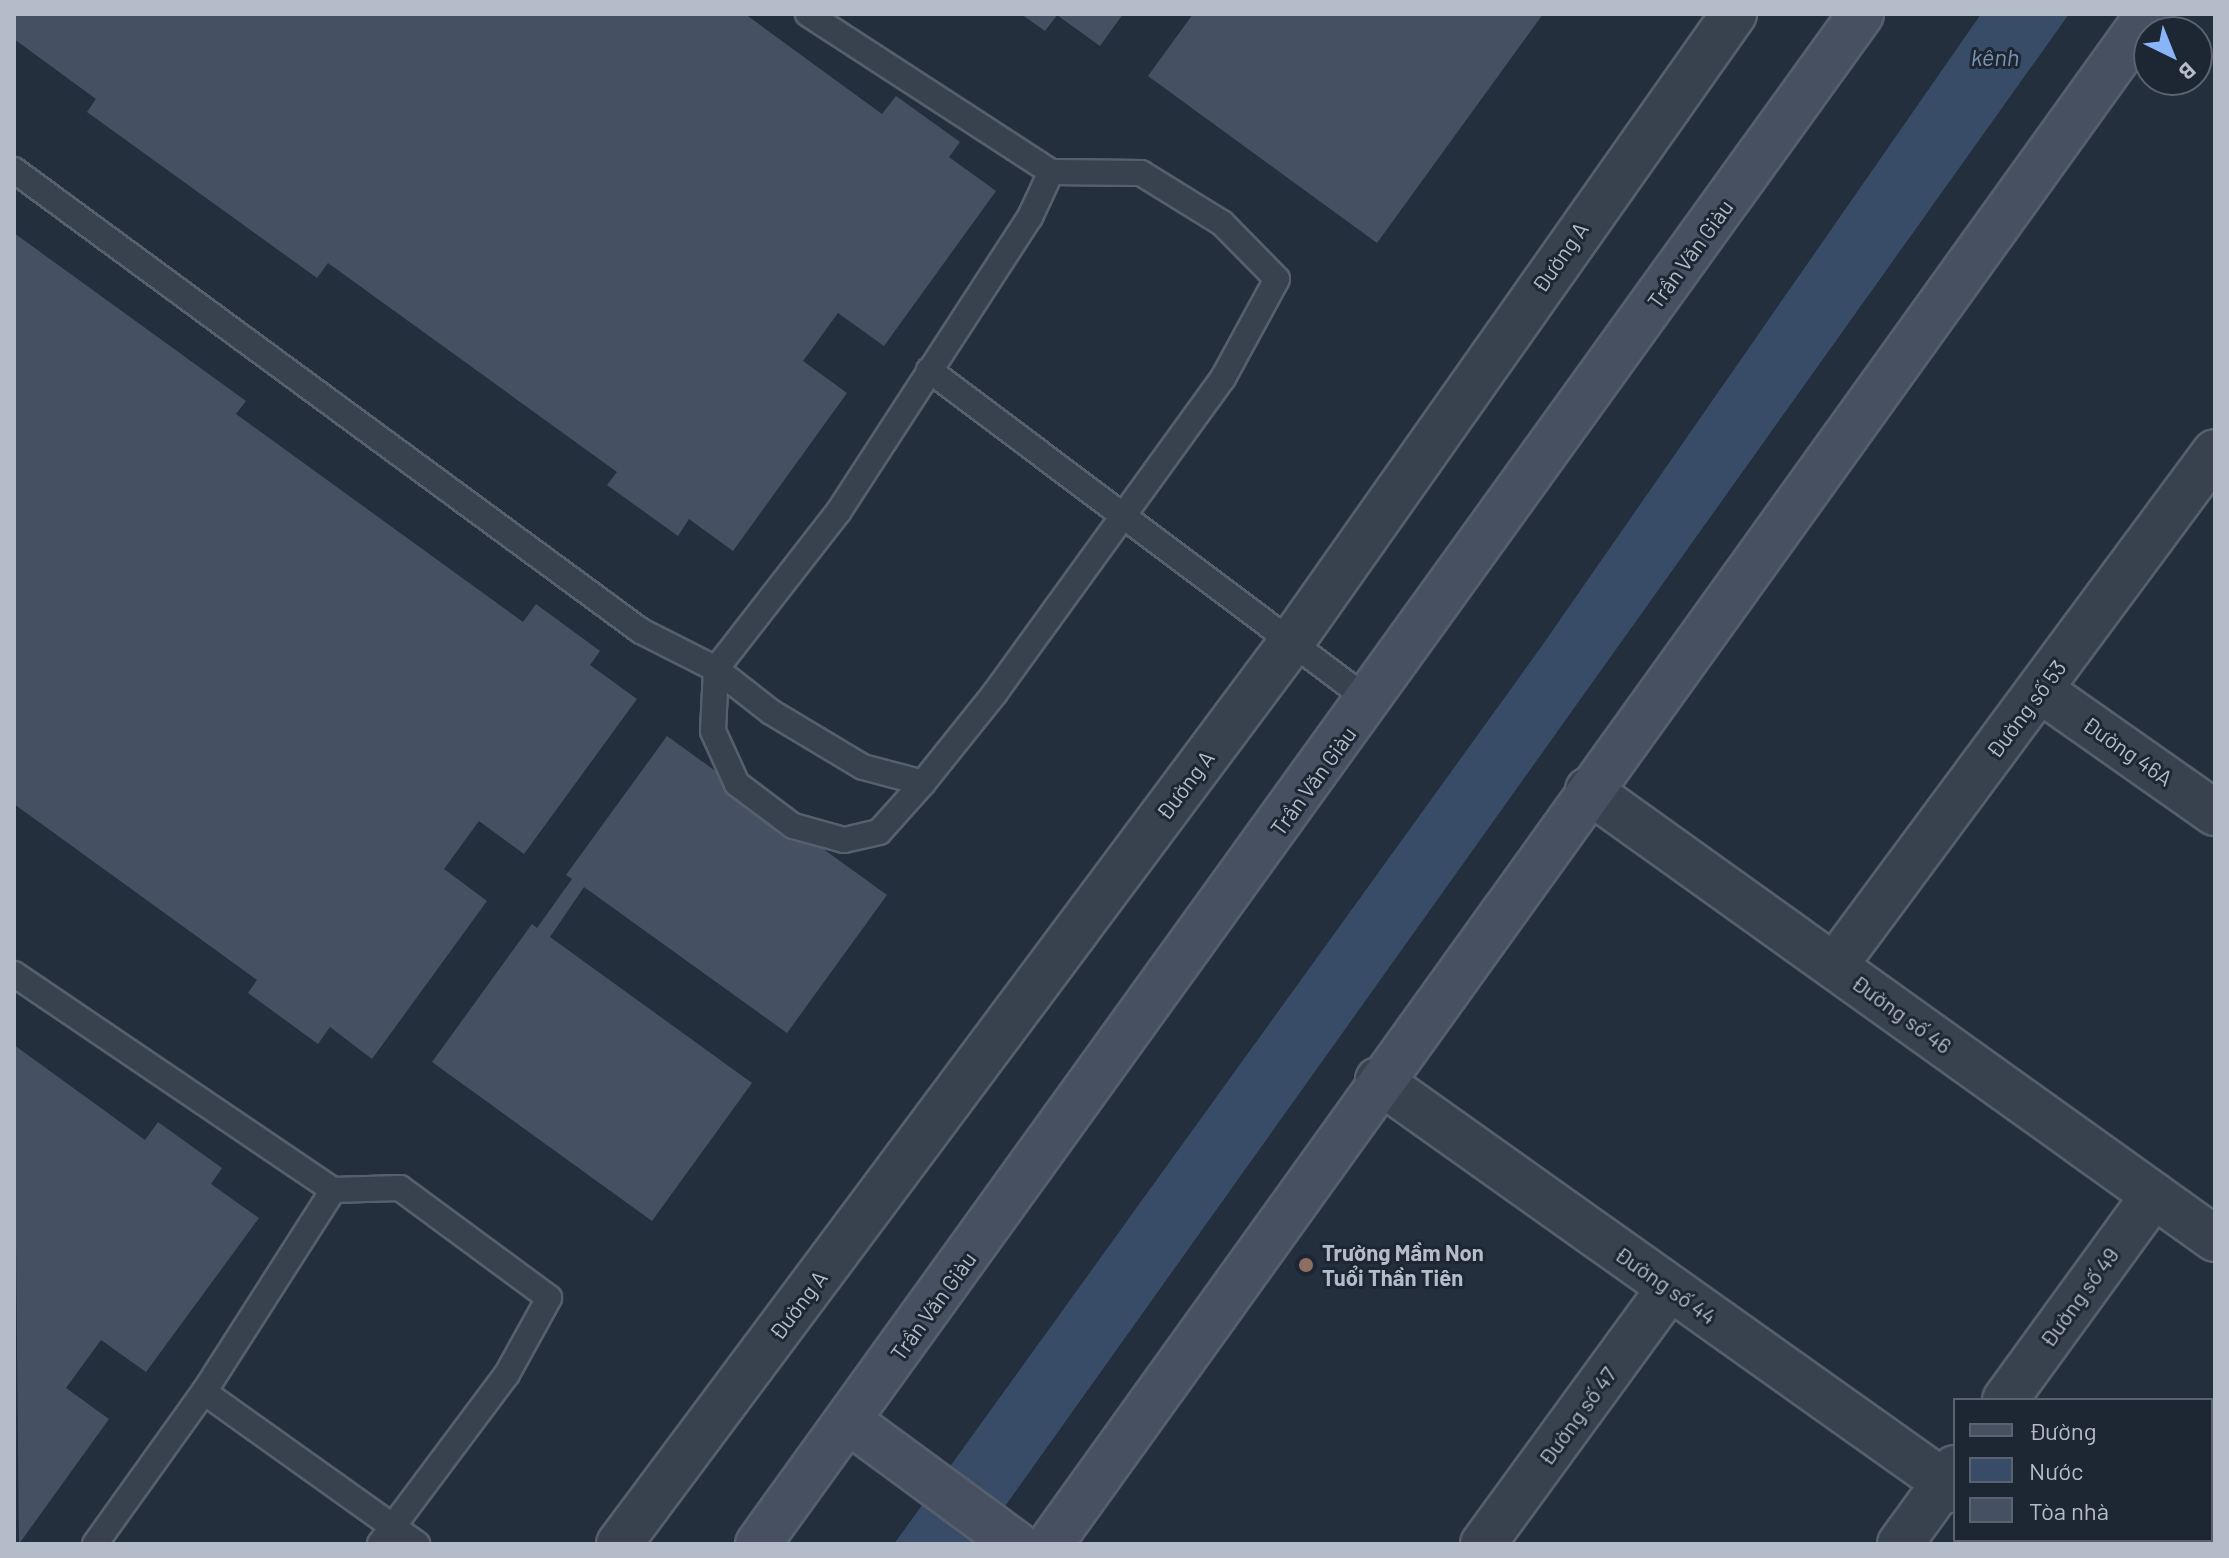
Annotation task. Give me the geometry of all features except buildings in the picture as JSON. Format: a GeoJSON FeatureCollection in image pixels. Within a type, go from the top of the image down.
{"type":"FeatureCollection","features":[{"type":"Feature","properties":{"kind":"main road","name":"Trần Văn Giàu"},"geometry":{"type":"LineString","coordinates":[[758,1544],[866,1434],[1371,702],[1861,14]]}},
{"type":"Feature","properties":{"kind":"main road"},"geometry":{"type":"LineString","coordinates":[[1050,1544],[1378,1080],[2149,14]]}},
{"type":"Feature","properties":{"kind":"main road"},"geometry":{"type":"LineString","coordinates":[[866,1434],[1010,1539]]}},
{"type":"Feature","properties":{"kind":"street","name":"Đường A"},"geometry":{"type":"LineString","coordinates":[[619,1544],[1290,644],[1734,14]]}},
{"type":"Feature","properties":{"kind":"street","name":"Đường số 53"},"geometry":{"type":"LineString","coordinates":[[1835,965],[2215,452]]}},
{"type":"Feature","properties":{"kind":"street","name":"Đường 46A"},"geometry":{"type":"LineString","coordinates":[[2040,690],[2215,813]]}},
{"type":"Feature","properties":{"kind":"street","name":"Đường số 46"},"geometry":{"type":"LineString","coordinates":[[1588,790],[2215,1239]]}},
{"type":"Feature","properties":{"kind":"street","name":"Đường số 44"},"geometry":{"type":"LineString","coordinates":[[1378,1080],[1670,1288],[1952,1480]]}},
{"type":"Feature","properties":{"kind":"street","name":"Đường số 49"},"geometry":{"type":"LineString","coordinates":[[2006,1398],[2154,1195]]}},
{"type":"Feature","properties":{"kind":"street","name":"Đường số 47"},"geometry":{"type":"LineString","coordinates":[[1483,1544],[1670,1288]]}},
{"type":"Feature","properties":{"kind":"street"},"geometry":{"type":"LineString","coordinates":[[1900,1544],[1952,1480]]}},
{"type":"Feature","properties":{"kind":"lane"},"geometry":{"type":"LineString","coordinates":[[808,14],[1051,172],[1141,173],[1222,223],[1277,279],[1223,378],[923,783],[879,832],[844,840],[793,826],[737,784],[713,731],[716,669],[839,511],[1030,217],[1051,172]]}},
{"type":"Feature","properties":{"kind":"lane"},"geometry":{"type":"LineString","coordinates":[[14,170],[641,631],[716,669],[771,712],[863,767],[923,783]]}},
{"type":"Feature","properties":{"kind":"lane"},"geometry":{"type":"LineString","coordinates":[[929,370],[1119,516],[1371,702]]}},
{"type":"Feature","properties":{"kind":"lane"},"geometry":{"type":"LineString","coordinates":[[14,974],[333,1190],[400,1188],[549,1298],[507,1374],[386,1535]]}},
{"type":"Feature","properties":{"kind":"lane"},"geometry":{"type":"LineString","coordinates":[[95,1544],[204,1392],[333,1190]]}},
{"type":"Feature","properties":{"kind":"lane"},"geometry":{"type":"LineString","coordinates":[[204,1392],[386,1535],[417,1544]]}},
{"type":"Feature","properties":{"kind":"water","name":"kênh"},"geometry":{"type":"Polygon","coordinates":[[[1981,14],[2069,14],[978,1544],[894,1544],[1539,650],[1981,14]]]}},
{"type":"Feature","properties":{"kind":"place","name":"Trường Mầm Non Tuổi Thần Tiên"},"geometry":{"type":"Point","coordinates":[1306,1265]}}]}
